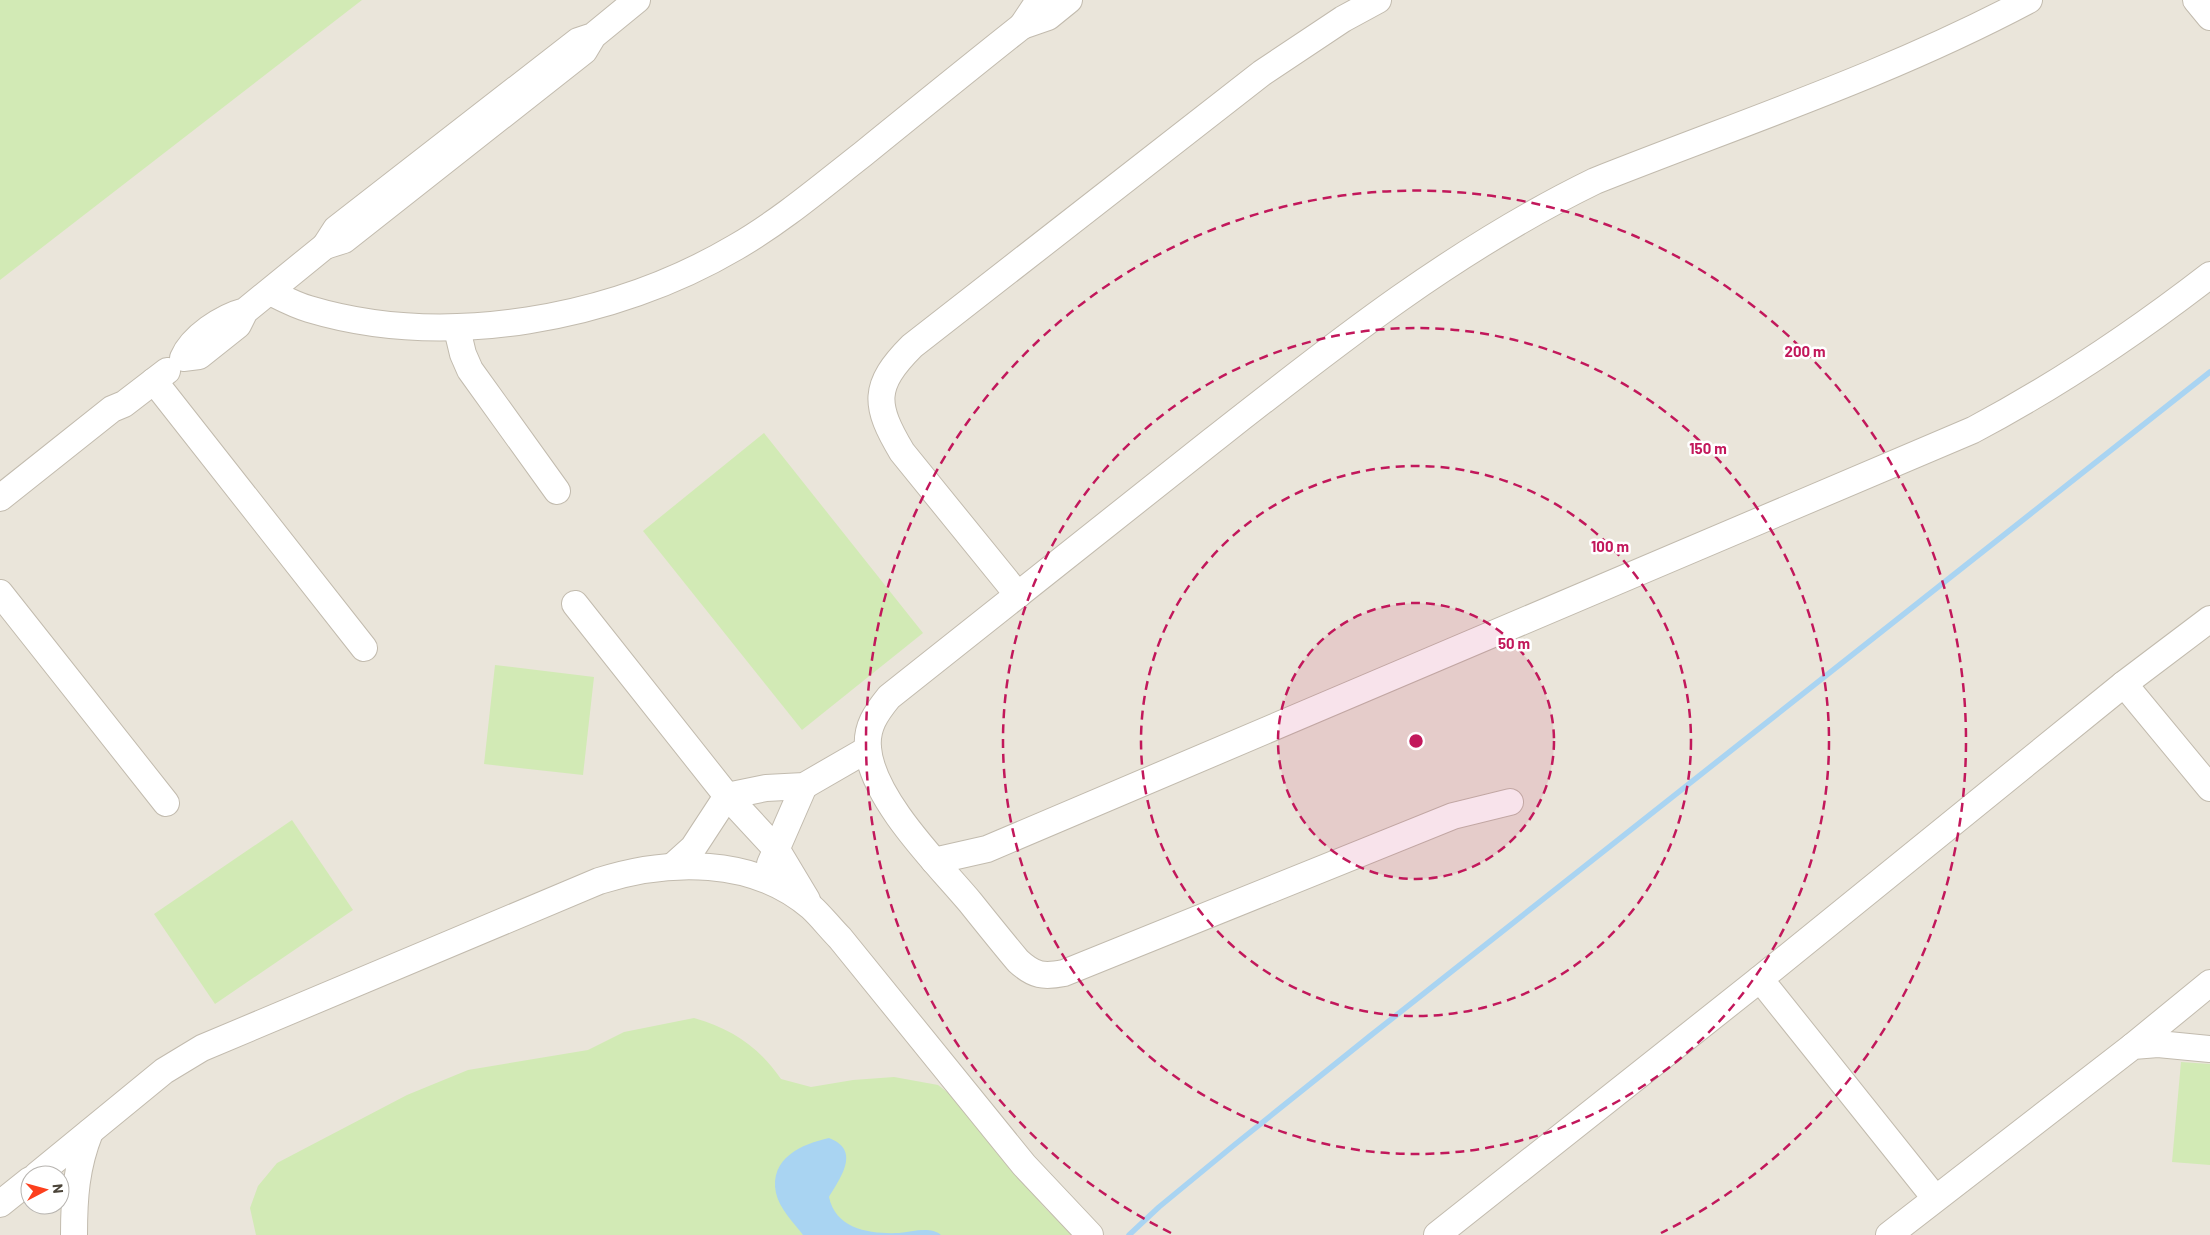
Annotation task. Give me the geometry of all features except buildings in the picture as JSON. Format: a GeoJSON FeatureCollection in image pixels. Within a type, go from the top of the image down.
{"type":"FeatureCollection","features":[{"type":"Feature","properties":{"kind":"street"},"geometry":{"type":"LineString","coordinates":[[0,498],[112,409],[124,404],[183,358],[188,347],[230,315],[244,311],[325,246],[344,240],[428,166],[584,51],[593,36],[637,0]]}},
{"type":"Feature","properties":{"kind":"street"},"geometry":{"type":"LineString","coordinates":[[270,292],[306,309],[338,317],[457,329],[557,316],[600,305],[685,272],[735,248],[806,199],[1022,26],[1036,5],[1042,0]]}},
{"type":"Feature","properties":{"kind":"street"},"geometry":{"type":"LineString","coordinates":[[1022,26],[1048,17],[1069,0]]}},
{"type":"Feature","properties":{"kind":"street"},"geometry":{"type":"LineString","coordinates":[[1018,595],[902,452],[890,432],[881,398],[884,382],[891,367],[912,346],[1262,73],[1344,19],[1378,0]]}},
{"type":"Feature","properties":{"kind":"street"},"geometry":{"type":"LineString","coordinates":[[1510,802],[1453,816],[1064,973],[1050,976],[1035,974],[1018,961],[934,861],[886,796],[878,781],[868,749],[868,730],[875,714],[889,697],[1319,357],[1427,278],[1512,224],[1595,181],[1870,74],[1946,42],[2029,0]]}},
{"type":"Feature","properties":{"kind":"street"},"geometry":{"type":"LineString","coordinates":[[2196,0],[2210,17]]}},
{"type":"Feature","properties":{"kind":"street"},"geometry":{"type":"LineString","coordinates":[[934,861],[987,849],[1974,430],[2023,404],[2087,365],[2210,275]]}},
{"type":"Feature","properties":{"kind":"street"},"geometry":{"type":"LineString","coordinates":[[457,329],[463,354],[470,370],[557,491]]}},
{"type":"Feature","properties":{"kind":"street"},"geometry":{"type":"LineString","coordinates":[[154,381],[364,648]]}},
{"type":"Feature","properties":{"kind":"street"},"geometry":{"type":"LineString","coordinates":[[0,508],[8,508],[118,420],[124,404]]}},
{"type":"Feature","properties":{"kind":"street"},"geometry":{"type":"LineString","coordinates":[[0,593],[166,803]]}},
{"type":"Feature","properties":{"kind":"street"},"geometry":{"type":"LineString","coordinates":[[575,604],[727,796],[777,850],[811,907],[840,938],[1024,1165],[1090,1235]]}},
{"type":"Feature","properties":{"kind":"street"},"geometry":{"type":"LineString","coordinates":[[1437,1235],[1760,979],[2124,684],[2210,619]]}},
{"type":"Feature","properties":{"kind":"street"},"geometry":{"type":"LineString","coordinates":[[2124,684],[2210,788]]}},
{"type":"Feature","properties":{"kind":"street"},"geometry":{"type":"LineString","coordinates":[[673,866],[694,848],[727,796],[766,788],[804,786],[868,749]]}},
{"type":"Feature","properties":{"kind":"street"},"geometry":{"type":"LineString","coordinates":[[764,879],[804,786]]}},
{"type":"Feature","properties":{"kind":"street"},"geometry":{"type":"LineString","coordinates":[[969,901],[968,884],[972,872],[987,849]]}},
{"type":"Feature","properties":{"kind":"street"},"geometry":{"type":"LineString","coordinates":[[49,1165],[164,1071],[230,1035],[599,881],[642,869],[673,866],[724,869],[764,879],[811,907]]}},
{"type":"Feature","properties":{"kind":"street"},"geometry":{"type":"LineString","coordinates":[[1760,979],[1935,1198]]}},
{"type":"Feature","properties":{"kind":"street"},"geometry":{"type":"LineString","coordinates":[[1889,1235],[2133,1046],[2210,983]]}},
{"type":"Feature","properties":{"kind":"street"},"geometry":{"type":"LineString","coordinates":[[2133,1046],[2158,1044],[2210,1049]]}},
{"type":"Feature","properties":{"kind":"street"},"geometry":{"type":"LineString","coordinates":[[74,1235],[75,1184],[78,1166],[90,1132]]}},
{"type":"Feature","properties":{"kind":"street"},"geometry":{"type":"LineString","coordinates":[[0,1204],[20,1188]]}},
{"type":"Feature","properties":{"kind":"shaded area"},"geometry":{"type":"Polygon","coordinates":[[[0,0],[2210,0],[2210,1235],[0,1235],[0,0]]]}},
{"type":"Feature","properties":{"kind":"green space"},"geometry":{"type":"Polygon","coordinates":[[[0,0],[362,0],[0,280],[0,0]]]}},
{"type":"Feature","properties":{"kind":"green space"},"geometry":{"type":"Polygon","coordinates":[[[764,433],[923,633],[802,730],[643,531],[764,433]]]}},
{"type":"Feature","properties":{"kind":"green space"},"geometry":{"type":"Polygon","coordinates":[[[495,665],[594,677],[583,775],[484,764],[495,665]]]}},
{"type":"Feature","properties":{"kind":"green space"},"geometry":{"type":"Polygon","coordinates":[[[292,820],[353,910],[215,1004],[154,914],[292,820]]]}},
{"type":"Feature","properties":{"kind":"green space"},"geometry":{"type":"Polygon","coordinates":[[[694,1018],[708,1022],[743,1040],[763,1057],[781,1079],[811,1087],[853,1080],[894,1077],[938,1085],[955,1098],[1043,1206],[1073,1235],[256,1235],[250,1208],[258,1186],[277,1163],[407,1095],[468,1070],[588,1050],[624,1032],[694,1018]]]}},
{"type":"Feature","properties":{"kind":"green space"},"geometry":{"type":"Polygon","coordinates":[[[2181,1062],[2210,1064],[2210,1165],[2172,1162],[2181,1062]]]}},
{"type":"Feature","properties":{"kind":"water"},"geometry":{"type":"Polygon","coordinates":[[[829,1138],[839,1143],[844,1149],[846,1157],[843,1173],[829,1197],[839,1217],[856,1228],[866,1231],[899,1233],[926,1230],[937,1232],[941,1235],[803,1235],[780,1204],[776,1193],[775,1181],[778,1170],[790,1155],[808,1144],[829,1138]]]}},
{"type":"Feature","properties":{"kind":"waterway"},"geometry":{"type":"LineString","coordinates":[[1129,1235],[1159,1207],[1370,1036],[2210,372]]}}]}
